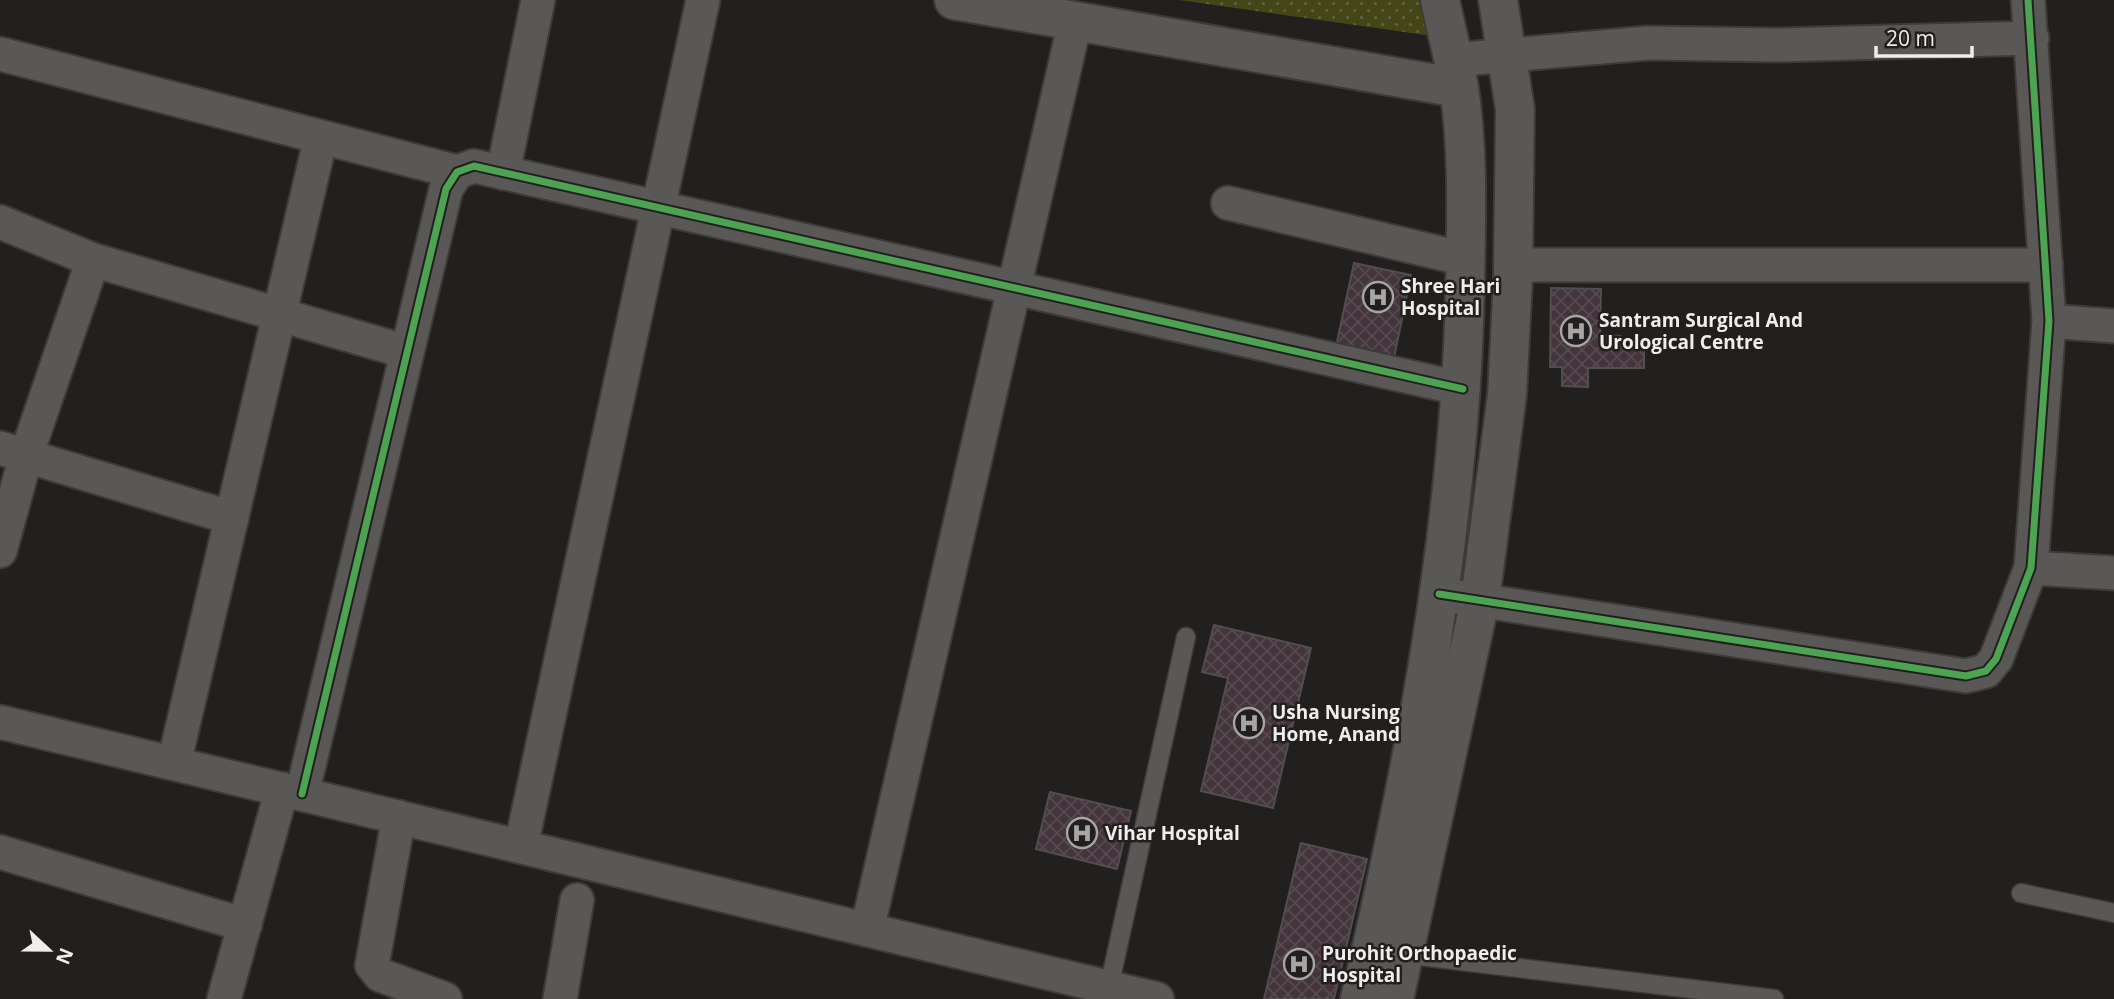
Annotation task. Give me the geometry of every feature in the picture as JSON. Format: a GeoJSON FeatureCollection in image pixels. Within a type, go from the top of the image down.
{"type":"FeatureCollection","features":[{"type":"Feature","properties":{"kind":"street"},"geometry":{"type":"LineString","coordinates":[[503,173],[538,0]]}},
{"type":"Feature","properties":{"kind":"street"},"geometry":{"type":"LineString","coordinates":[[522,846],[703,0]]}},
{"type":"Feature","properties":{"kind":"street"},"geometry":{"type":"LineString","coordinates":[[954,0],[1075,22],[1455,74],[1509,57],[1648,43],[1776,45],[2032,38]]}},
{"type":"Feature","properties":{"kind":"street"},"geometry":{"type":"LineString","coordinates":[[1360,999],[1392,857],[1439,594],[1463,389],[1466,195],[1455,74],[1440,0]]}},
{"type":"Feature","properties":{"kind":"street"},"geometry":{"type":"LineString","coordinates":[[1394,999],[1480,600],[1507,395],[1513,265],[1515,109],[1498,0]]}},
{"type":"Feature","properties":{"kind":"street"},"geometry":{"type":"LineString","coordinates":[[1439,594],[1966,676],[1986,671],[1996,659],[2031,568],[2049,321],[2028,0]]}},
{"type":"Feature","properties":{"kind":"street"},"geometry":{"type":"LineString","coordinates":[[867,930],[1016,289],[1075,22]]}},
{"type":"Feature","properties":{"kind":"street"},"geometry":{"type":"LineString","coordinates":[[0,54],[457,172],[474,166],[658,210],[1463,389]]}},
{"type":"Feature","properties":{"kind":"street"},"geometry":{"type":"LineString","coordinates":[[174,763],[321,137]]}},
{"type":"Feature","properties":{"kind":"street"},"geometry":{"type":"LineString","coordinates":[[224,999],[245,925],[292,791],[407,352],[446,189],[457,172]]}},
{"type":"Feature","properties":{"kind":"street"},"geometry":{"type":"LineString","coordinates":[[1228,203],[1465,259]]}},
{"type":"Feature","properties":{"kind":"street"},"geometry":{"type":"LineString","coordinates":[[0,222],[93,260],[407,352]]}},
{"type":"Feature","properties":{"kind":"street"},"geometry":{"type":"LineString","coordinates":[[0,551],[13,452],[93,260]]}},
{"type":"Feature","properties":{"kind":"street"},"geometry":{"type":"LineString","coordinates":[[1513,265],[2046,265]]}},
{"type":"Feature","properties":{"kind":"street"},"geometry":{"type":"LineString","coordinates":[[2049,321],[2114,326]]}},
{"type":"Feature","properties":{"kind":"street"},"geometry":{"type":"LineString","coordinates":[[13,452],[232,518]]}},
{"type":"Feature","properties":{"kind":"street"},"geometry":{"type":"LineString","coordinates":[[2031,568],[2114,573]]}},
{"type":"Feature","properties":{"kind":"street"},"geometry":{"type":"LineString","coordinates":[[0,722],[1157,999]]}},
{"type":"Feature","properties":{"kind":"street"},"geometry":{"type":"LineString","coordinates":[[399,817],[372,965],[380,975],[445,999]]}},
{"type":"Feature","properties":{"kind":"street"},"geometry":{"type":"LineString","coordinates":[[0,852],[245,925]]}},
{"type":"Feature","properties":{"kind":"street"},"geometry":{"type":"LineString","coordinates":[[560,999],[577,900]]}},
{"type":"Feature","properties":{"kind":"lane"},"geometry":{"type":"LineString","coordinates":[[1109,988],[1185,637]]}},
{"type":"Feature","properties":{"kind":"lane"},"geometry":{"type":"LineString","coordinates":[[2021,893],[2114,913]]}},
{"type":"Feature","properties":{"kind":"lane"},"geometry":{"type":"LineString","coordinates":[[1404,954],[1774,999]]}},
{"type":"Feature","properties":{"kind":"shaded area"},"geometry":{"type":"Polygon","coordinates":[[[1179,0],[1457,0],[1461,40],[1179,0]]]}},
{"type":"Feature","properties":{"kind":"building"},"geometry":{"type":"Polygon","coordinates":[[[1354,263],[1411,275],[1393,363],[1335,351],[1354,263]]]}},
{"type":"Feature","properties":{"kind":"building"},"geometry":{"type":"Polygon","coordinates":[[[1551,288],[1601,289],[1600,335],[1621,336],[1621,343],[1644,344],[1644,368],[1588,368],[1588,387],[1562,386],[1562,367],[1550,367],[1551,288]]]}},
{"type":"Feature","properties":{"kind":"building"},"geometry":{"type":"Polygon","coordinates":[[[1214,625],[1311,648],[1273,808],[1201,791],[1228,678],[1202,672],[1214,625]]]}},
{"type":"Feature","properties":{"kind":"building"},"geometry":{"type":"Polygon","coordinates":[[[1050,792],[1131,811],[1117,869],[1036,849],[1050,792]]]}},
{"type":"Feature","properties":{"kind":"building"},"geometry":{"type":"Polygon","coordinates":[[[1301,843],[1367,859],[1334,999],[1264,999],[1301,843]]]}},
{"type":"Feature","properties":{"kind":"cycle path"},"geometry":{"type":"LineString","coordinates":[[1439,594],[1966,676],[1986,671],[1996,659],[2031,568],[2049,321],[2028,0]]}},
{"type":"Feature","properties":{"kind":"cycle path"},"geometry":{"type":"LineString","coordinates":[[302,794],[446,189],[457,172],[474,166],[1463,389]]}},
{"type":"Feature","properties":{"kind":"place","name":"Shree Hari Hospital"},"geometry":{"type":"Point","coordinates":[1378,297]}},
{"type":"Feature","properties":{"kind":"place","name":"Santram Surgical And Urological Centre"},"geometry":{"type":"Point","coordinates":[1576,331]}},
{"type":"Feature","properties":{"kind":"place","name":"Usha Nursing Home, Anand"},"geometry":{"type":"Point","coordinates":[1249,723]}},
{"type":"Feature","properties":{"kind":"place","name":"Vihar Hospital"},"geometry":{"type":"Point","coordinates":[1082,833]}},
{"type":"Feature","properties":{"kind":"place","name":"Purohit Orthopaedic Hospital"},"geometry":{"type":"Point","coordinates":[1299,964]}}]}
